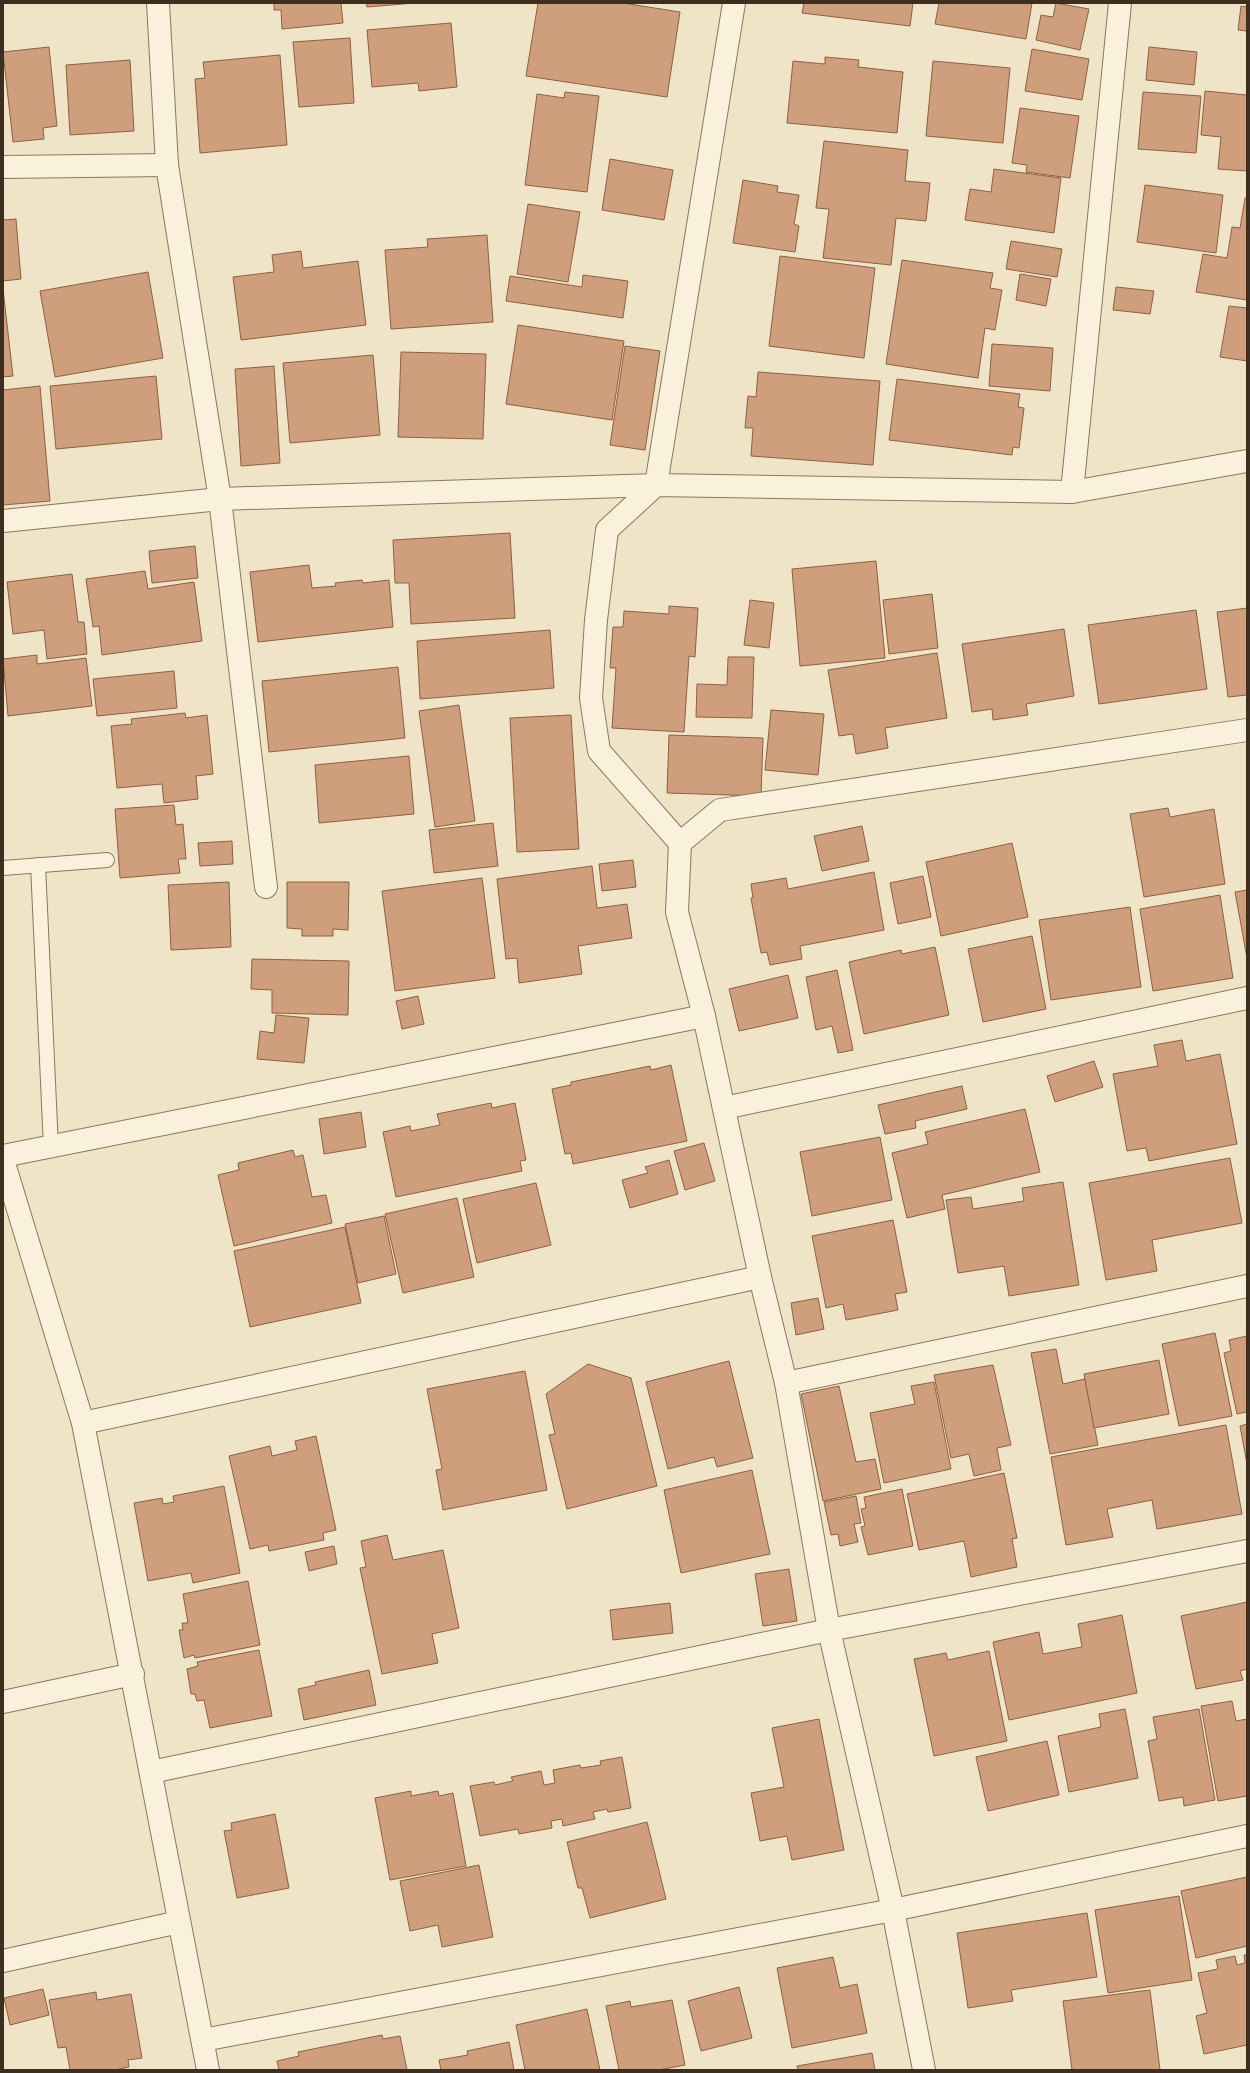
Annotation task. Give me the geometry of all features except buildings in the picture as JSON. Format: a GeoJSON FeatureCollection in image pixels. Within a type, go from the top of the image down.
{"type":"FeatureCollection","features":[{"type":"Feature","properties":{"kind":"street"},"geometry":{"type":"LineString","coordinates":[[158,3],[167,165],[220,499],[266,887]]}},
{"type":"Feature","properties":{"kind":"street"},"geometry":{"type":"LineString","coordinates":[[734,3],[656,484],[607,530],[596,620],[592,698],[600,751],[680,843],[677,912],[704,1016],[760,1277],[786,1383],[829,1630],[893,1910],[924,2070]]}},
{"type":"Feature","properties":{"kind":"street"},"geometry":{"type":"LineString","coordinates":[[1072,492],[1120,3]]}},
{"type":"Feature","properties":{"kind":"street"},"geometry":{"type":"LineString","coordinates":[[3,167],[167,165]]}},
{"type":"Feature","properties":{"kind":"street"},"geometry":{"type":"LineString","coordinates":[[3,521],[220,499],[656,484],[1072,492],[1247,461]]}},
{"type":"Feature","properties":{"kind":"street"},"geometry":{"type":"LineString","coordinates":[[680,843],[720,810],[1247,730]]}},
{"type":"Feature","properties":{"kind":"street"},"geometry":{"type":"LineString","coordinates":[[724,1108],[1247,998]]}},
{"type":"Feature","properties":{"kind":"street"},"geometry":{"type":"LineString","coordinates":[[3,1156],[704,1016]]}},
{"type":"Feature","properties":{"kind":"street"},"geometry":{"type":"LineString","coordinates":[[3,1160],[83,1423],[133,1674],[208,2070]]}},
{"type":"Feature","properties":{"kind":"street"},"geometry":{"type":"LineString","coordinates":[[83,1423],[760,1277]]}},
{"type":"Feature","properties":{"kind":"street"},"geometry":{"type":"LineString","coordinates":[[786,1383],[1247,1286]]}},
{"type":"Feature","properties":{"kind":"street"},"geometry":{"type":"LineString","coordinates":[[151,1772],[829,1630],[1247,1551]]}},
{"type":"Feature","properties":{"kind":"street"},"geometry":{"type":"LineString","coordinates":[[3,1702],[133,1674]]}},
{"type":"Feature","properties":{"kind":"street"},"geometry":{"type":"LineString","coordinates":[[203,2040],[893,1910],[1247,1836]]}},
{"type":"Feature","properties":{"kind":"street"},"geometry":{"type":"LineString","coordinates":[[3,1961],[179,1922]]}},
{"type":"Feature","properties":{"kind":"lane"},"geometry":{"type":"LineString","coordinates":[[3,868],[107,860]]}},
{"type":"Feature","properties":{"kind":"lane"},"geometry":{"type":"LineString","coordinates":[[38,865],[51,1147]]}}]}
